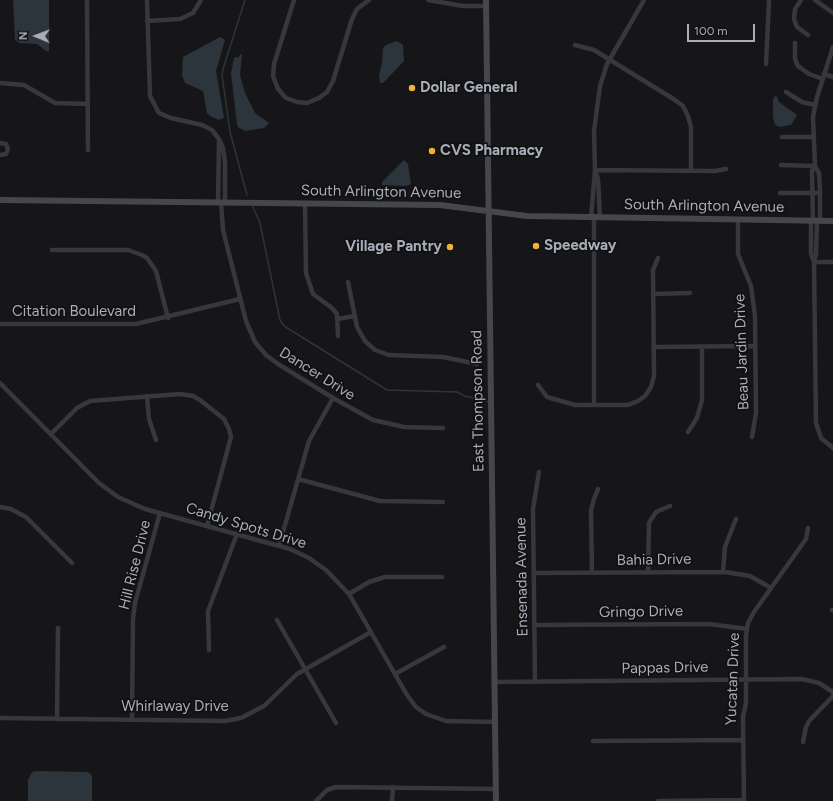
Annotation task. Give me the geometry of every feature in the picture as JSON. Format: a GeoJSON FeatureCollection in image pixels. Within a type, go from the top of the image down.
{"type":"FeatureCollection","features":[{"type":"Feature","properties":{"kind":"main road","name":"East Thompson Road"},"geometry":{"type":"LineString","coordinates":[[486,3],[496,801]]}},
{"type":"Feature","properties":{"kind":"main road","name":"South Arlington Avenue"},"geometry":{"type":"LineString","coordinates":[[0,200],[446,205],[520,216],[833,221]]}},
{"type":"Feature","properties":{"kind":"street"},"geometry":{"type":"LineString","coordinates":[[87,0],[88,150]]}},
{"type":"Feature","properties":{"kind":"street"},"geometry":{"type":"LineString","coordinates":[[147,0],[148,21],[180,19],[193,13],[201,0]]}},
{"type":"Feature","properties":{"kind":"street"},"geometry":{"type":"LineString","coordinates":[[294,0],[274,64],[273,76],[278,89],[286,98],[296,102],[307,103],[319,98],[327,92],[333,81],[352,18],[357,9],[369,0]]}},
{"type":"Feature","properties":{"kind":"street"},"geometry":{"type":"LineString","coordinates":[[428,0],[464,6],[486,3]]}},
{"type":"Feature","properties":{"kind":"street"},"geometry":{"type":"LineString","coordinates":[[594,405],[594,131],[596,106],[600,86],[610,59],[644,0]]}},
{"type":"Feature","properties":{"kind":"street"},"geometry":{"type":"LineString","coordinates":[[766,64],[769,0]]}},
{"type":"Feature","properties":{"kind":"street"},"geometry":{"type":"LineString","coordinates":[[801,0],[795,9],[794,19],[797,27],[808,35]]}},
{"type":"Feature","properties":{"kind":"street"},"geometry":{"type":"LineString","coordinates":[[815,0],[833,13]]}},
{"type":"Feature","properties":{"kind":"street","name":"Dancer Drive"},"geometry":{"type":"LineString","coordinates":[[148,21],[148,89],[155,108],[165,116],[202,124],[212,130],[219,139],[224,154],[221,202],[223,230],[240,299],[250,331],[262,350],[278,364],[363,416],[383,423],[404,427],[443,428]]}},
{"type":"Feature","properties":{"kind":"street"},"geometry":{"type":"LineString","coordinates":[[795,44],[795,59],[798,66],[809,74],[823,77],[833,77]]}},
{"type":"Feature","properties":{"kind":"street"},"geometry":{"type":"LineString","coordinates":[[575,45],[594,50],[610,59],[682,106],[688,116],[691,127],[691,171]]}},
{"type":"Feature","properties":{"kind":"street"},"geometry":{"type":"LineString","coordinates":[[833,47],[815,105],[813,138],[815,166],[819,173],[820,193],[811,254],[814,262],[816,422],[821,438],[833,448]]}},
{"type":"Feature","properties":{"kind":"street"},"geometry":{"type":"LineString","coordinates":[[0,82],[24,85],[55,103],[88,104]]}},
{"type":"Feature","properties":{"kind":"street"},"geometry":{"type":"LineString","coordinates":[[786,92],[802,102],[815,105]]}},
{"type":"Feature","properties":{"kind":"street"},"geometry":{"type":"LineString","coordinates":[[782,137],[813,138]]}},
{"type":"Feature","properties":{"kind":"street"},"geometry":{"type":"LineString","coordinates":[[0,143],[6,144],[8,149],[6,154],[0,155]]}},
{"type":"Feature","properties":{"kind":"street"},"geometry":{"type":"LineString","coordinates":[[781,165],[815,166]]}},
{"type":"Feature","properties":{"kind":"street"},"geometry":{"type":"LineString","coordinates":[[815,166],[812,171],[815,221]]}},
{"type":"Feature","properties":{"kind":"street"},"geometry":{"type":"LineString","coordinates":[[595,170],[691,171],[726,169]]}},
{"type":"Feature","properties":{"kind":"street"},"geometry":{"type":"LineString","coordinates":[[595,170],[598,179],[595,218]]}},
{"type":"Feature","properties":{"kind":"street"},"geometry":{"type":"LineString","coordinates":[[780,193],[820,193]]}},
{"type":"Feature","properties":{"kind":"street"},"geometry":{"type":"LineString","coordinates":[[305,203],[305,260],[310,288],[317,298],[332,308],[337,314],[338,336]]}},
{"type":"Feature","properties":{"kind":"street","name":"Beau Jardin Drive"},"geometry":{"type":"LineString","coordinates":[[738,220],[738,251],[752,288],[755,316],[756,413],[752,437]]}},
{"type":"Feature","properties":{"kind":"street"},"geometry":{"type":"LineString","coordinates":[[52,250],[128,250],[142,255],[150,262],[156,271],[168,318]]}},
{"type":"Feature","properties":{"kind":"street"},"geometry":{"type":"LineString","coordinates":[[538,385],[544,394],[559,401],[575,405],[628,405],[638,401],[648,392],[654,379],[653,270],[658,258]]}},
{"type":"Feature","properties":{"kind":"street"},"geometry":{"type":"LineString","coordinates":[[814,262],[833,262]]}},
{"type":"Feature","properties":{"kind":"street"},"geometry":{"type":"LineString","coordinates":[[348,282],[356,326],[361,336],[368,344],[381,352],[396,356],[443,357],[478,364]]}},
{"type":"Feature","properties":{"kind":"street"},"geometry":{"type":"LineString","coordinates":[[653,294],[690,293]]}},
{"type":"Feature","properties":{"kind":"street","name":"Citation Boulevard"},"geometry":{"type":"LineString","coordinates":[[0,324],[125,325],[168,318],[240,299]]}},
{"type":"Feature","properties":{"kind":"street"},"geometry":{"type":"LineString","coordinates":[[338,319],[355,316]]}},
{"type":"Feature","properties":{"kind":"street"},"geometry":{"type":"LineString","coordinates":[[654,347],[755,346]]}},
{"type":"Feature","properties":{"kind":"street"},"geometry":{"type":"LineString","coordinates":[[688,432],[697,418],[702,400],[702,347]]}},
{"type":"Feature","properties":{"kind":"street","name":"Candy Spots Drive"},"geometry":{"type":"LineString","coordinates":[[1,387],[51,434],[99,483],[111,492],[138,506],[279,546],[300,553],[318,563],[333,575],[349,594],[410,701],[430,716],[450,721],[495,722]]}},
{"type":"Feature","properties":{"kind":"street"},"geometry":{"type":"LineString","coordinates":[[51,434],[77,408],[90,401],[180,394],[193,396],[220,416],[229,429],[230,446],[207,526]]}},
{"type":"Feature","properties":{"kind":"street"},"geometry":{"type":"LineString","coordinates":[[147,396],[149,419],[156,440]]}},
{"type":"Feature","properties":{"kind":"street"},"geometry":{"type":"LineString","coordinates":[[279,546],[309,440],[315,427],[333,398]]}},
{"type":"Feature","properties":{"kind":"street","name":"Ensenada Avenue"},"geometry":{"type":"LineString","coordinates":[[535,682],[533,501],[539,472]]}},
{"type":"Feature","properties":{"kind":"street"},"geometry":{"type":"LineString","coordinates":[[298,479],[380,501],[443,502]]}},
{"type":"Feature","properties":{"kind":"street"},"geometry":{"type":"LineString","coordinates":[[592,573],[592,510],[598,489]]}},
{"type":"Feature","properties":{"kind":"street"},"geometry":{"type":"LineString","coordinates":[[648,572],[649,523],[656,512],[670,506]]}},
{"type":"Feature","properties":{"kind":"street"},"geometry":{"type":"LineString","coordinates":[[0,507],[11,509],[26,517],[72,563]]}},
{"type":"Feature","properties":{"kind":"street","name":"Hill Rise Drive"},"geometry":{"type":"LineString","coordinates":[[132,719],[134,611],[160,513]]}},
{"type":"Feature","properties":{"kind":"street"},"geometry":{"type":"LineString","coordinates":[[723,572],[725,547],[736,519]]}},
{"type":"Feature","properties":{"kind":"street","name":"Yucatan Drive"},"geometry":{"type":"LineString","coordinates":[[744,800],[743,740],[747,629],[751,617],[806,539],[808,528]]}},
{"type":"Feature","properties":{"kind":"street"},"geometry":{"type":"LineString","coordinates":[[209,650],[208,611],[237,534]]}},
{"type":"Feature","properties":{"kind":"street","name":"Bahia Drive"},"geometry":{"type":"LineString","coordinates":[[534,573],[723,572],[750,576],[771,588]]}},
{"type":"Feature","properties":{"kind":"street"},"geometry":{"type":"LineString","coordinates":[[349,594],[369,582],[385,577],[442,577]]}},
{"type":"Feature","properties":{"kind":"street"},"geometry":{"type":"LineString","coordinates":[[277,620],[336,723]]}},
{"type":"Feature","properties":{"kind":"street","name":"Gringo Drive"},"geometry":{"type":"LineString","coordinates":[[534,625],[709,624],[747,629]]}},
{"type":"Feature","properties":{"kind":"street"},"geometry":{"type":"LineString","coordinates":[[57,719],[58,628]]}},
{"type":"Feature","properties":{"kind":"street","name":"Whirlaway Drive"},"geometry":{"type":"LineString","coordinates":[[0,718],[225,721],[241,718],[264,706],[291,679],[371,632]]}},
{"type":"Feature","properties":{"kind":"street"},"geometry":{"type":"LineString","coordinates":[[395,674],[444,647]]}},
{"type":"Feature","properties":{"kind":"street","name":"Pappas Drive"},"geometry":{"type":"LineString","coordinates":[[494,682],[809,679],[821,683],[833,692]]}},
{"type":"Feature","properties":{"kind":"street"},"geometry":{"type":"LineString","coordinates":[[803,742],[806,727],[809,721],[833,696]]}},
{"type":"Feature","properties":{"kind":"street"},"geometry":{"type":"LineString","coordinates":[[593,741],[743,740]]}},
{"type":"Feature","properties":{"kind":"street"},"geometry":{"type":"LineString","coordinates":[[316,801],[322,794],[333,787],[496,789]]}},
{"type":"Feature","properties":{"kind":"street"},"geometry":{"type":"LineString","coordinates":[[392,787],[392,801]]}},
{"type":"Feature","properties":{"kind":"street"},"geometry":{"type":"LineString","coordinates":[[658,801],[744,800]]}},
{"type":"Feature","properties":{"kind":"shaded area"},"geometry":{"type":"Polygon","coordinates":[[[13,0],[49,0],[49,51],[46,51],[37,44],[20,43],[15,40],[13,0]]]}},
{"type":"Feature","properties":{"kind":"shaded area"},"geometry":{"type":"Polygon","coordinates":[[[220,37],[225,40],[216,71],[224,118],[219,120],[207,113],[203,91],[185,83],[182,75],[183,57],[220,37]]]}},
{"type":"Feature","properties":{"kind":"shaded area"},"geometry":{"type":"Polygon","coordinates":[[[397,41],[403,45],[404,61],[383,83],[380,83],[379,75],[382,63],[383,48],[386,45],[397,41]]]}},
{"type":"Feature","properties":{"kind":"shaded area"},"geometry":{"type":"Polygon","coordinates":[[[240,54],[242,55],[240,75],[245,93],[255,113],[269,123],[264,128],[245,131],[238,127],[237,124],[231,73],[234,58],[239,57],[240,54]]]}},
{"type":"Feature","properties":{"kind":"shaded area"},"geometry":{"type":"Polygon","coordinates":[[[776,95],[779,102],[797,115],[791,125],[780,127],[775,125],[773,117],[773,99],[776,95]]]}},
{"type":"Feature","properties":{"kind":"shaded area"},"geometry":{"type":"Polygon","coordinates":[[[404,160],[408,164],[411,184],[406,186],[382,185],[382,182],[404,160]]]}},
{"type":"Feature","properties":{"kind":"shaded area"},"geometry":{"type":"Polygon","coordinates":[[[32,772],[87,772],[91,774],[92,801],[28,801],[28,780],[32,772]]]}},
{"type":"Feature","properties":{"kind":"waterway"},"geometry":{"type":"LineString","coordinates":[[245,0],[222,75],[230,132],[247,195]]}},
{"type":"Feature","properties":{"kind":"waterway"},"geometry":{"type":"LineString","coordinates":[[253,207],[260,223],[280,320],[284,326],[387,390],[457,392],[465,396],[490,402]]}},
{"type":"Feature","properties":{"kind":"place","name":"Dollar General"},"geometry":{"type":"Point","coordinates":[412,88]}},
{"type":"Feature","properties":{"kind":"place","name":"CVS Pharmacy"},"geometry":{"type":"Point","coordinates":[432,151]}},
{"type":"Feature","properties":{"kind":"place","name":"Speedway"},"geometry":{"type":"Point","coordinates":[536,246]}},
{"type":"Feature","properties":{"kind":"place","name":"Village Pantry"},"geometry":{"type":"Point","coordinates":[450,247]}}]}
